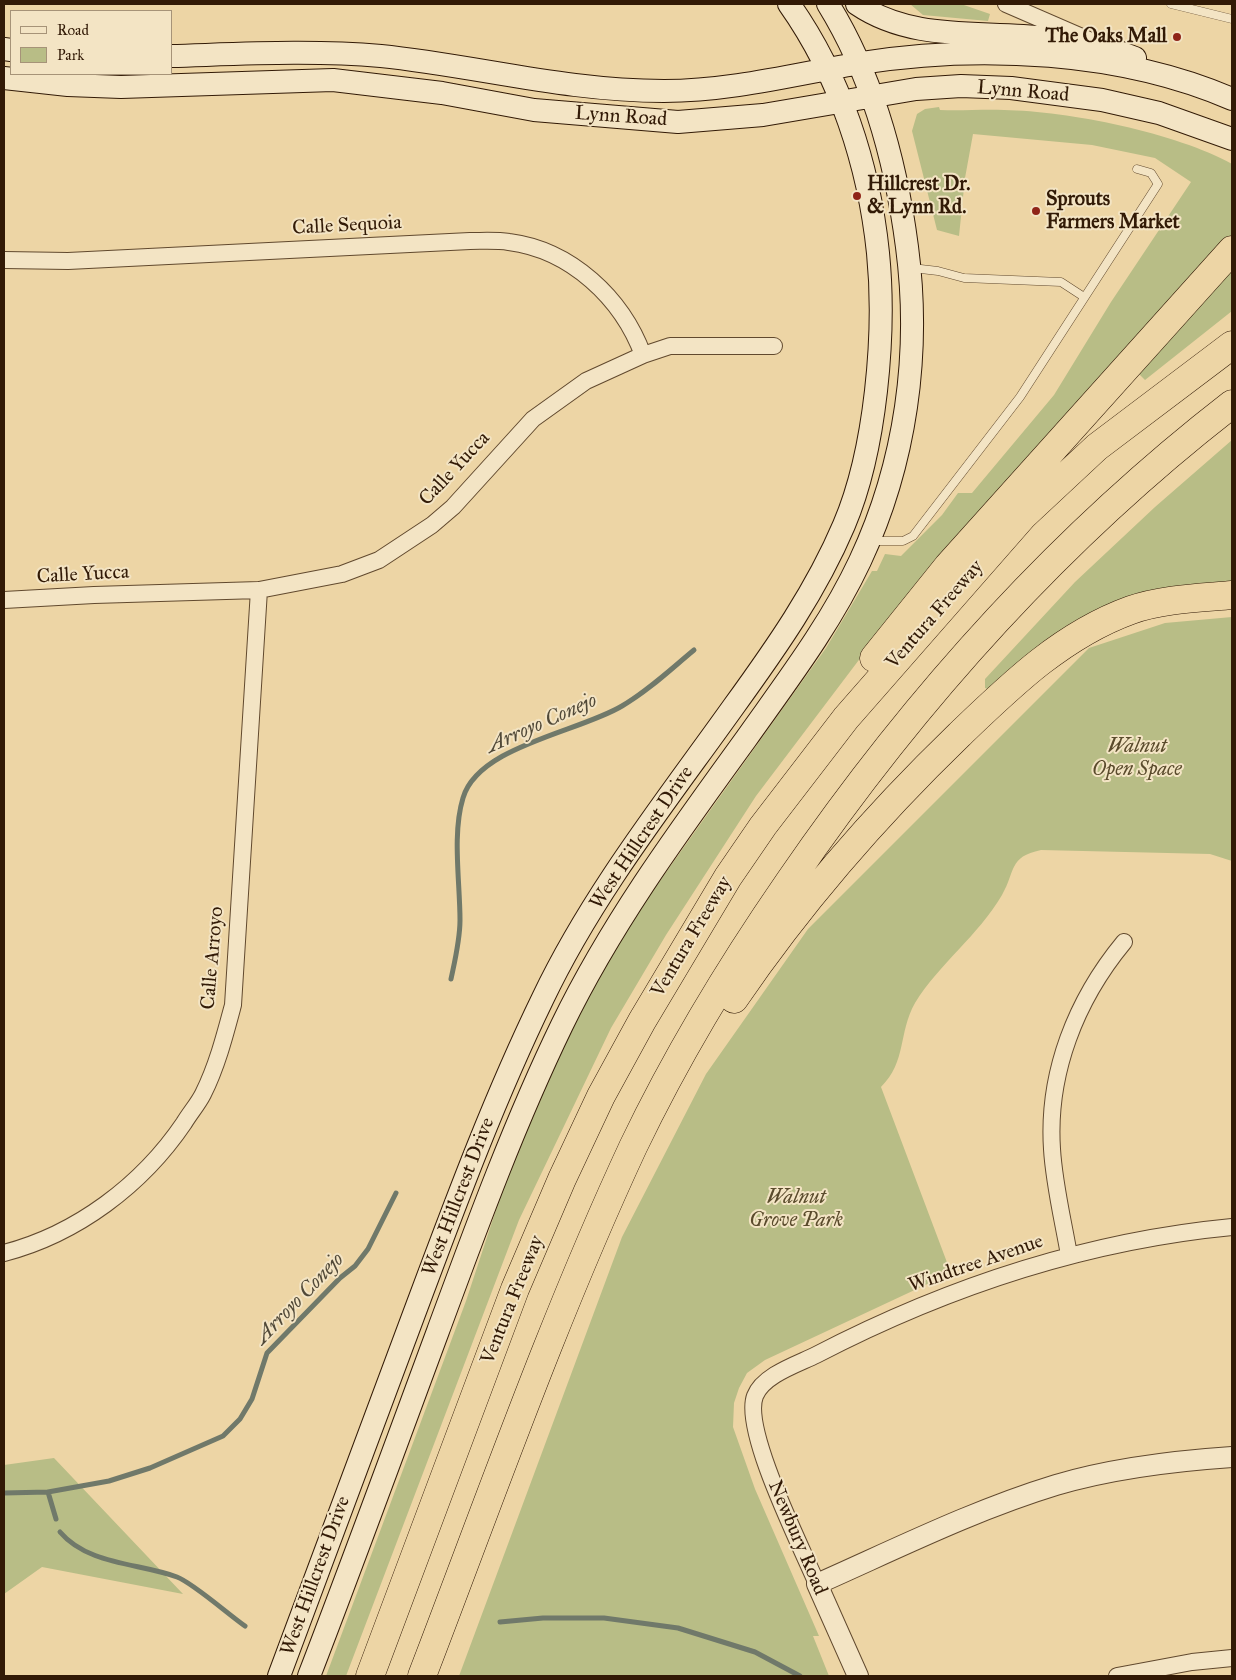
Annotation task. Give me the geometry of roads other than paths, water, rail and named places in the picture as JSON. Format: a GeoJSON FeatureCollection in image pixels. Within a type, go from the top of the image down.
{"type":"FeatureCollection","features":[{"type":"Feature","properties":{"kind":"highway"},"geometry":{"type":"LineString","coordinates":[[763,826],[830,719],[887,641],[942,573],[1232,250]]}},
{"type":"Feature","properties":{"kind":"highway","name":"Ventura Freeway"},"geometry":{"type":"LineString","coordinates":[[370,1676],[516,1289],[562,1179],[601,1096],[691,935],[763,826],[846,718],[1023,516],[1097,447],[1232,345]]}},
{"type":"Feature","properties":{"kind":"highway"},"geometry":{"type":"LineString","coordinates":[[422,1676],[583,1259],[635,1144],[677,1064],[762,922],[828,824],[946,674],[1055,558],[1150,471],[1232,404]]}},
{"type":"Feature","properties":{"kind":"highway"},"geometry":{"type":"LineString","coordinates":[[583,1259],[618,1218],[668,1116],[719,1024],[764,955],[876,820],[933,760],[1013,683],[1035,664],[1078,634],[1133,609],[1187,599],[1232,595]]}},
{"type":"Feature","properties":{"kind":"main road","name":"West Hillcrest Drive"},"geometry":{"type":"LineString","coordinates":[[279,1676],[485,1127],[546,992],[591,913],[630,852],[799,613],[846,520],[858,480],[871,418],[877,372],[881,308],[875,228],[868,190],[852,130],[841,101],[829,71],[789,4]]}},
{"type":"Feature","properties":{"kind":"main road","name":"West Hillcrest Drive"},"geometry":{"type":"LineString","coordinates":[[309,1676],[489,1193],[537,1078],[564,1020],[592,968],[664,853],[811,648],[835,610],[869,541],[893,474],[902,436],[911,343],[910,268],[902,207],[882,125],[872,96],[849,39],[828,4]]}},
{"type":"Feature","properties":{"kind":"main road"},"geometry":{"type":"LineString","coordinates":[[857,4],[888,21],[907,28],[1026,36],[1104,48],[1133,58],[1169,75]]}},
{"type":"Feature","properties":{"kind":"main road","name":"Lynn Road"},"geometry":{"type":"LineString","coordinates":[[172,56],[316,52],[381,56],[569,86],[666,91],[753,84],[859,64],[956,54],[1008,54],[1071,59],[1169,75],[1232,99]]}},
{"type":"Feature","properties":{"kind":"main road","name":"Lynn Road"},"geometry":{"type":"LineString","coordinates":[[4,78],[68,86],[122,87],[333,80],[442,92],[534,110],[678,122],[762,115],[916,89],[961,86],[1045,92],[1102,100],[1159,113],[1232,139]]}},
{"type":"Feature","properties":{"kind":"main road"},"geometry":{"type":"LineString","coordinates":[[858,480],[854,540],[858,543],[869,541]]}},
{"type":"Feature","properties":{"kind":"street"},"geometry":{"type":"LineString","coordinates":[[1006,4],[1067,28],[1104,48]]}},
{"type":"Feature","properties":{"kind":"street","name":"Calle Sequoia"},"geometry":{"type":"LineString","coordinates":[[4,260],[68,261],[470,241],[510,242],[545,253],[586,275],[607,293],[624,316],[643,355]]}},
{"type":"Feature","properties":{"kind":"street","name":"Calle Yucca"},"geometry":{"type":"LineString","coordinates":[[4,600],[259,590],[302,584],[342,574],[379,560],[408,542],[453,507],[513,438],[546,408],[586,381],[643,355],[670,346],[774,346]]}},
{"type":"Feature","properties":{"kind":"street","name":"Calle Arroyo"},"geometry":{"type":"LineString","coordinates":[[4,1253],[31,1246],[79,1222],[113,1198],[152,1164],[202,1096],[218,1057],[234,1005],[259,590]]}},
{"type":"Feature","properties":{"kind":"street"},"geometry":{"type":"LineString","coordinates":[[1069,1254],[1052,1150],[1055,1088],[1064,1051],[1084,998],[1105,964],[1124,942]]}},
{"type":"Feature","properties":{"kind":"street","name":"Windtree Avenue"},"geometry":{"type":"LineString","coordinates":[[754,1396],[768,1380],[869,1327],[944,1295],[1069,1254],[1130,1240],[1232,1227]]}},
{"type":"Feature","properties":{"kind":"street","name":"Newbury Road"},"geometry":{"type":"LineString","coordinates":[[754,1396],[752,1409],[754,1424],[769,1472],[858,1676]]}},
{"type":"Feature","properties":{"kind":"street"},"geometry":{"type":"LineString","coordinates":[[817,1584],[988,1509],[1057,1485],[1131,1468],[1188,1460],[1232,1458]]}},
{"type":"Feature","properties":{"kind":"street"},"geometry":{"type":"LineString","coordinates":[[1116,1676],[1192,1662],[1232,1658]]}},
{"type":"Feature","properties":{"kind":"lane"},"geometry":{"type":"LineString","coordinates":[[1171,4],[1232,19]]}},
{"type":"Feature","properties":{"kind":"lane"},"geometry":{"type":"LineString","coordinates":[[869,541],[903,541],[913,536],[1020,397],[1158,184],[1152,173],[1136,169]]}},
{"type":"Feature","properties":{"kind":"lane"},"geometry":{"type":"LineString","coordinates":[[910,268],[932,269],[964,278],[1061,282],[1084,297]]}},
{"type":"Feature","properties":{"kind":"waterway","name":"Arroyo Conejo"},"geometry":{"type":"LineString","coordinates":[[451,979],[460,927],[457,858],[458,827],[463,798],[472,780],[488,765],[509,753],[622,706],[650,687],[694,650]]}},
{"type":"Feature","properties":{"kind":"waterway","name":"Arroyo Conejo"},"geometry":{"type":"LineString","coordinates":[[4,1493],[48,1492],[109,1481],[150,1468],[223,1436],[240,1419],[252,1399],[267,1353],[340,1278],[355,1266],[368,1249],[396,1193]]}},
{"type":"Feature","properties":{"kind":"waterway"},"geometry":{"type":"LineString","coordinates":[[48,1492],[56,1519]]}},
{"type":"Feature","properties":{"kind":"waterway"},"geometry":{"type":"LineString","coordinates":[[60,1532],[72,1543],[99,1557],[162,1572],[184,1580],[245,1626]]}},
{"type":"Feature","properties":{"kind":"waterway"},"geometry":{"type":"LineString","coordinates":[[500,1622],[543,1618],[604,1618],[678,1628],[755,1652],[800,1676]]}},
{"type":"Feature","properties":{"kind":"place","name":"The Oaks Mall"},"geometry":{"type":"Point","coordinates":[1177,37]}},
{"type":"Feature","properties":{"kind":"place","name":"Hillcrest Dr. & Lynn Rd."},"geometry":{"type":"Point","coordinates":[857,196]}},
{"type":"Feature","properties":{"kind":"place","name":"Sprouts Farmers Market"},"geometry":{"type":"Point","coordinates":[1036,211]}},
{"type":"Feature","properties":{"kind":"park label","name":"Walnut Open Space"},"geometry":{"type":"Point","coordinates":[1137,758]}},
{"type":"Feature","properties":{"kind":"park label","name":"Walnut Grove Park"},"geometry":{"type":"Point","coordinates":[796,1210]}}]}
